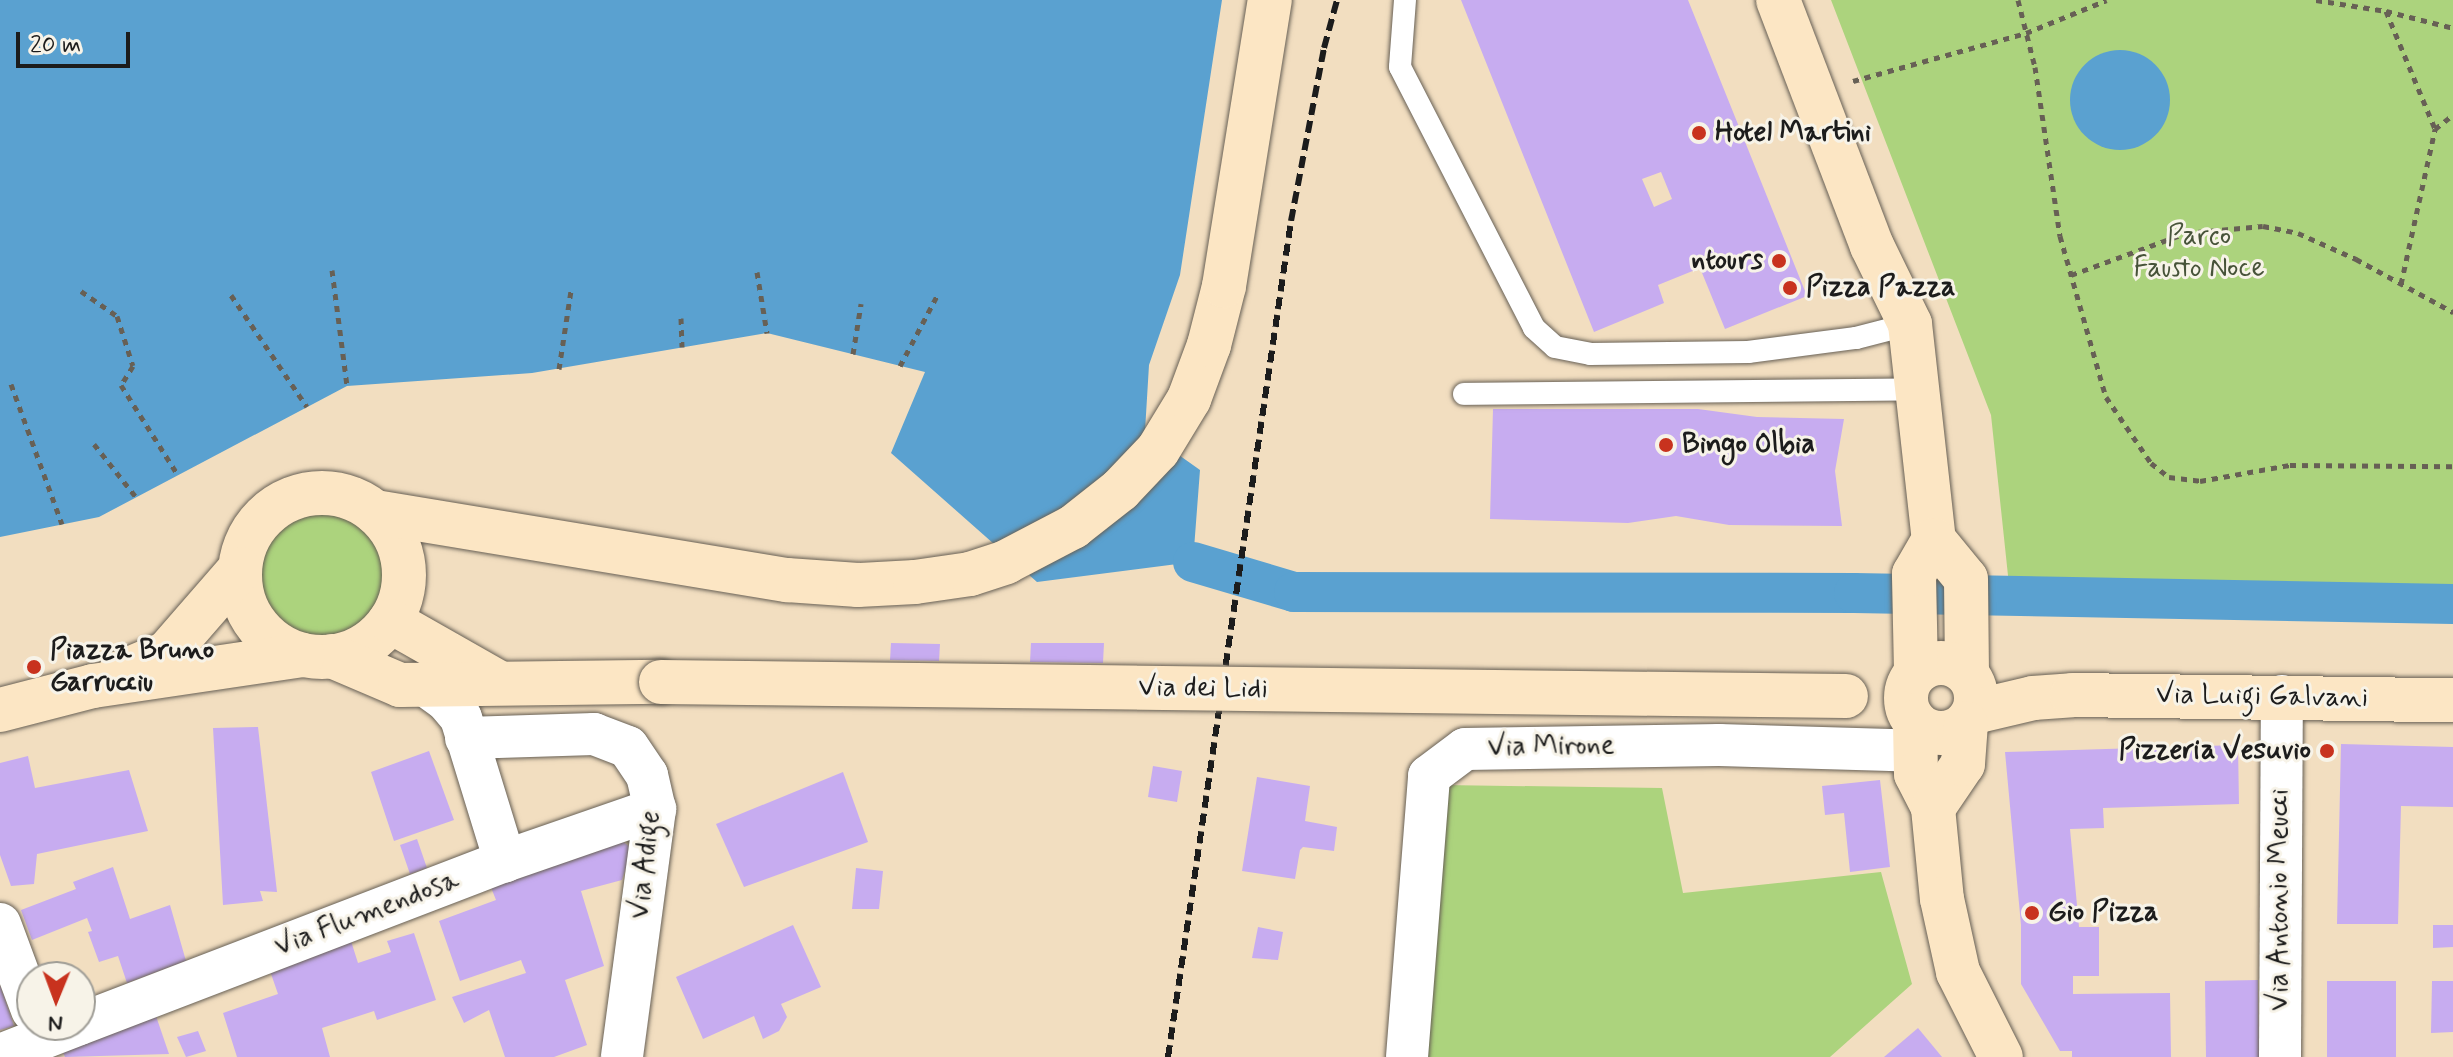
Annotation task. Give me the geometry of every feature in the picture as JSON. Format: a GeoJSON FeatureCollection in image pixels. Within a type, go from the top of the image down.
{"type":"FeatureCollection","features":[{"type":"Feature","properties":{"kind":"main road"},"geometry":{"type":"LineString","coordinates":[[375,512],[787,580],[843,584],[915,582],[970,574],[1006,562],[1073,527],[1120,490],[1158,450],[1189,399],[1209,345],[1224,286],[1270,0]]}},
{"type":"Feature","properties":{"kind":"main road"},"geometry":{"type":"LineString","coordinates":[[1778,0],[1872,246],[1910,324],[1917,389],[1924,557],[1913,695],[1916,774],[1933,808],[1942,899],[1958,972],[2001,1057]]}},
{"type":"Feature","properties":{"kind":"main road"},"geometry":{"type":"LineString","coordinates":[[0,710],[93,686],[318,656],[364,646],[390,621],[402,596],[405,567],[395,535],[364,504],[334,493],[305,494],[291,499],[267,513],[255,526],[240,569],[167,653],[93,686]]}},
{"type":"Feature","properties":{"kind":"main road"},"geometry":{"type":"LineString","coordinates":[[405,567],[481,535],[503,533]]}},
{"type":"Feature","properties":{"kind":"main road"},"geometry":{"type":"LineString","coordinates":[[1924,557],[1966,579],[1970,685],[1963,764],[1933,808]]}},
{"type":"Feature","properties":{"kind":"main road"},"geometry":{"type":"LineString","coordinates":[[240,569],[243,599],[252,618],[265,634],[318,656]]}},
{"type":"Feature","properties":{"kind":"main road"},"geometry":{"type":"LineString","coordinates":[[390,621],[500,684]]}},
{"type":"Feature","properties":{"kind":"main road","name":"Via dei Lidi"},"geometry":{"type":"LineString","coordinates":[[318,656],[400,685],[661,682],[1913,695]]}},
{"type":"Feature","properties":{"kind":"main road"},"geometry":{"type":"LineString","coordinates":[[1913,695],[1929,663],[1941,662],[1970,685]]}},
{"type":"Feature","properties":{"kind":"main road","name":"Via Luigi Galvani"},"geometry":{"type":"LineString","coordinates":[[1970,685],[2007,680],[2072,695],[2453,700]]}},
{"type":"Feature","properties":{"kind":"main road"},"geometry":{"type":"LineString","coordinates":[[1913,695],[1940,734],[1970,685]]}},
{"type":"Feature","properties":{"kind":"street"},"geometry":{"type":"LineString","coordinates":[[425,685],[446,700],[461,718],[505,861]]}},
{"type":"Feature","properties":{"kind":"street","name":"Via Mirone"},"geometry":{"type":"LineString","coordinates":[[1407,1057],[1429,776],[1465,749],[1719,745],[1913,695]]}},
{"type":"Feature","properties":{"kind":"street","name":"Via Antonio Meucci"},"geometry":{"type":"LineString","coordinates":[[2280,1057],[2282,696]]}},
{"type":"Feature","properties":{"kind":"street","name":"Via Adige"},"geometry":{"type":"LineString","coordinates":[[466,738],[594,734],[628,747],[647,775],[655,809],[622,1057]]}},
{"type":"Feature","properties":{"kind":"street","name":"Via Flumendosa"},"geometry":{"type":"LineString","coordinates":[[96,1014],[505,861],[655,809]]}},
{"type":"Feature","properties":{"kind":"street"},"geometry":{"type":"LineString","coordinates":[[0,924],[18,961]]}},
{"type":"Feature","properties":{"kind":"street","name":"Via Flumendosa"},"geometry":{"type":"LineString","coordinates":[[0,1055],[30,1041]]}},
{"type":"Feature","properties":{"kind":"lane"},"geometry":{"type":"LineString","coordinates":[[1405,0],[1400,67],[1534,328],[1555,347],[1590,354],[1748,352],[1856,338],[1910,324]]}},
{"type":"Feature","properties":{"kind":"lane"},"geometry":{"type":"LineString","coordinates":[[1464,394],[1917,389]]}},
{"type":"Feature","properties":{"kind":"path"},"geometry":{"type":"LineString","coordinates":[[2018,0],[2035,67],[2060,236],[2106,397],[2151,463],[2169,477],[2200,481],[2290,465],[2453,466]]}},
{"type":"Feature","properties":{"kind":"path"},"geometry":{"type":"LineString","coordinates":[[1849,82],[2026,33],[2107,0]]}},
{"type":"Feature","properties":{"kind":"path"},"geometry":{"type":"LineString","coordinates":[[2316,0],[2386,11],[2453,28]]}},
{"type":"Feature","properties":{"kind":"path"},"geometry":{"type":"LineString","coordinates":[[2386,11],[2435,129],[2401,284]]}},
{"type":"Feature","properties":{"kind":"path"},"geometry":{"type":"LineString","coordinates":[[2435,129],[2453,115]]}},
{"type":"Feature","properties":{"kind":"path"},"geometry":{"type":"LineString","coordinates":[[2071,275],[2186,233],[2263,226],[2298,233],[2453,312]]}},
{"type":"Feature","properties":{"kind":"path"},"geometry":{"type":"LineString","coordinates":[[332,270],[347,386]]}},
{"type":"Feature","properties":{"kind":"path"},"geometry":{"type":"LineString","coordinates":[[757,272],[767,333]]}},
{"type":"Feature","properties":{"kind":"path"},"geometry":{"type":"LineString","coordinates":[[81,291],[117,316],[133,366],[121,385],[178,475]]}},
{"type":"Feature","properties":{"kind":"path"},"geometry":{"type":"LineString","coordinates":[[559,369],[571,291]]}},
{"type":"Feature","properties":{"kind":"path"},"geometry":{"type":"LineString","coordinates":[[900,366],[938,294]]}},
{"type":"Feature","properties":{"kind":"path"},"geometry":{"type":"LineString","coordinates":[[231,295],[307,407]]}},
{"type":"Feature","properties":{"kind":"path"},"geometry":{"type":"LineString","coordinates":[[853,354],[861,304]]}},
{"type":"Feature","properties":{"kind":"path"},"geometry":{"type":"LineString","coordinates":[[681,318],[682,347]]}},
{"type":"Feature","properties":{"kind":"path"},"geometry":{"type":"LineString","coordinates":[[11,384],[62,524]]}},
{"type":"Feature","properties":{"kind":"path"},"geometry":{"type":"LineString","coordinates":[[94,444],[136,497]]}},
{"type":"Feature","properties":{"kind":"green space","name":"Parco Fausto Noce"},"geometry":{"type":"Polygon","coordinates":[[[1831,0],[2453,0],[2453,587],[2009,585],[1991,415],[1831,0]]]}},
{"type":"Feature","properties":{"kind":"green space"},"geometry":{"type":"Polygon","coordinates":[[[320,508],[346,513],[367,528],[382,549],[387,575],[382,601],[367,622],[346,637],[320,642],[294,637],[273,622],[258,601],[253,575],[258,549],[273,528],[294,513],[320,508]]]}},
{"type":"Feature","properties":{"kind":"green space"},"geometry":{"type":"Polygon","coordinates":[[[1443,785],[1662,788],[1683,893],[1881,872],[1912,984],[1830,1057],[1427,1057],[1443,785]]]}},
{"type":"Feature","properties":{"kind":"water"},"geometry":{"type":"Polygon","coordinates":[[[0,0],[1222,0],[1180,275],[1149,365],[1145,431],[1200,470],[1193,562],[1037,582],[891,453],[925,372],[767,333],[532,373],[347,386],[99,517],[0,537],[0,0]]]}},
{"type":"Feature","properties":{"kind":"water"},"geometry":{"type":"Polygon","coordinates":[[[2120,50],[2139,54],[2155,65],[2166,81],[2170,100],[2166,119],[2155,135],[2139,146],[2120,150],[2101,146],[2085,135],[2074,119],[2070,100],[2074,81],[2085,65],[2101,54],[2120,50]]]}},
{"type":"Feature","properties":{"kind":"building"},"geometry":{"type":"Polygon","coordinates":[[[1461,0],[1688,0],[1807,296],[1725,329],[1700,268],[1658,285],[1664,303],[1594,332],[1461,0]],[[1661,172],[1642,179],[1654,207],[1672,199],[1661,172]]]}},
{"type":"Feature","properties":{"kind":"building","name":"Bingo Olbia"},"geometry":{"type":"Polygon","coordinates":[[[1493,409],[1698,409],[1757,417],[1844,419],[1835,471],[1842,526],[1729,525],[1676,516],[1628,523],[1490,519],[1493,409]]]}},
{"type":"Feature","properties":{"kind":"building"},"geometry":{"type":"Polygon","coordinates":[[[891,643],[940,644],[939,661],[890,660],[891,643]]]}},
{"type":"Feature","properties":{"kind":"building"},"geometry":{"type":"Polygon","coordinates":[[[1031,643],[1104,643],[1103,663],[1030,662],[1031,643]]]}},
{"type":"Feature","properties":{"kind":"building"},"geometry":{"type":"Polygon","coordinates":[[[258,727],[277,892],[260,891],[263,901],[223,905],[213,728],[258,727]]]}},
{"type":"Feature","properties":{"kind":"building"},"geometry":{"type":"Polygon","coordinates":[[[2341,744],[2453,747],[2453,807],[2401,806],[2398,924],[2337,924],[2341,744]]]}},
{"type":"Feature","properties":{"kind":"building"},"geometry":{"type":"Polygon","coordinates":[[[2238,745],[2239,804],[2103,808],[2104,828],[2070,829],[2079,927],[2099,927],[2099,976],[2073,976],[2073,994],[2170,993],[2171,1057],[2072,1057],[2072,1051],[2060,1051],[2021,984],[2021,925],[2005,752],[2238,745]]]}},
{"type":"Feature","properties":{"kind":"building"},"geometry":{"type":"Polygon","coordinates":[[[429,751],[454,820],[394,841],[371,772],[429,751]]]}},
{"type":"Feature","properties":{"kind":"building"},"geometry":{"type":"Polygon","coordinates":[[[28,756],[35,788],[129,770],[148,831],[37,854],[34,884],[11,886],[0,855],[0,763],[28,756]]]}},
{"type":"Feature","properties":{"kind":"building"},"geometry":{"type":"Polygon","coordinates":[[[1153,766],[1182,771],[1177,802],[1148,797],[1153,766]]]}},
{"type":"Feature","properties":{"kind":"building"},"geometry":{"type":"Polygon","coordinates":[[[843,772],[868,842],[744,887],[716,824],[843,772]]]}},
{"type":"Feature","properties":{"kind":"building"},"geometry":{"type":"Polygon","coordinates":[[[1257,777],[1310,786],[1305,821],[1337,827],[1334,851],[1303,847],[1300,850],[1295,879],[1242,871],[1257,777]]]}},
{"type":"Feature","properties":{"kind":"building"},"geometry":{"type":"Polygon","coordinates":[[[1880,780],[1890,867],[1850,872],[1844,813],[1825,815],[1822,786],[1880,780]]]}},
{"type":"Feature","properties":{"kind":"building"},"geometry":{"type":"Polygon","coordinates":[[[417,839],[427,868],[410,874],[400,845],[417,839]]]}},
{"type":"Feature","properties":{"kind":"building"},"geometry":{"type":"Polygon","coordinates":[[[620,840],[632,848],[622,880],[581,891],[604,966],[565,980],[587,1045],[554,1057],[505,1057],[489,1010],[464,1023],[452,997],[526,973],[521,960],[460,981],[439,921],[496,900],[490,885],[620,840]]]}},
{"type":"Feature","properties":{"kind":"building"},"geometry":{"type":"Polygon","coordinates":[[[113,867],[130,919],[170,905],[186,961],[127,983],[118,956],[99,962],[88,932],[92,931],[87,918],[32,940],[21,910],[76,889],[73,882],[113,867]]]}},
{"type":"Feature","properties":{"kind":"building"},"geometry":{"type":"Polygon","coordinates":[[[856,868],[883,871],[879,909],[852,909],[856,868]]]}},
{"type":"Feature","properties":{"kind":"building"},"geometry":{"type":"Polygon","coordinates":[[[793,925],[821,987],[781,1004],[787,1017],[779,1031],[763,1039],[754,1016],[703,1039],[676,977],[793,925]]]}},
{"type":"Feature","properties":{"kind":"building"},"geometry":{"type":"Polygon","coordinates":[[[2433,925],[2453,925],[2453,947],[2433,948],[2433,925]]]}},
{"type":"Feature","properties":{"kind":"building"},"geometry":{"type":"Polygon","coordinates":[[[1258,927],[1283,932],[1278,960],[1252,958],[1258,927]]]}},
{"type":"Feature","properties":{"kind":"building"},"geometry":{"type":"Polygon","coordinates":[[[414,933],[436,1000],[377,1020],[374,1011],[322,1028],[330,1057],[237,1057],[223,1013],[278,994],[269,968],[351,941],[358,963],[391,952],[387,941],[414,933]]]}},
{"type":"Feature","properties":{"kind":"building"},"geometry":{"type":"Polygon","coordinates":[[[2258,980],[2259,1057],[2206,1057],[2205,981],[2258,980]]]}},
{"type":"Feature","properties":{"kind":"building"},"geometry":{"type":"Polygon","coordinates":[[[2327,981],[2396,981],[2396,1057],[2327,1057],[2327,981]]]}},
{"type":"Feature","properties":{"kind":"building"},"geometry":{"type":"Polygon","coordinates":[[[2432,981],[2453,981],[2453,1032],[2431,1033],[2432,981]]]}},
{"type":"Feature","properties":{"kind":"building"},"geometry":{"type":"Polygon","coordinates":[[[0,985],[14,1026],[0,1030],[0,985]]]}},
{"type":"Feature","properties":{"kind":"building"},"geometry":{"type":"Polygon","coordinates":[[[156,1016],[169,1054],[65,1057],[61,1048],[82,1041],[96,1041],[96,1036],[156,1016]]]}},
{"type":"Feature","properties":{"kind":"building"},"geometry":{"type":"Polygon","coordinates":[[[1918,1028],[1942,1057],[1884,1057],[1918,1028]]]}},
{"type":"Feature","properties":{"kind":"building"},"geometry":{"type":"Polygon","coordinates":[[[198,1031],[206,1051],[186,1057],[177,1037],[198,1031]]]}},
{"type":"Feature","properties":{"kind":"waterway"},"geometry":{"type":"LineString","coordinates":[[1193,562],[1294,592],[1854,593],[2453,604]]}},
{"type":"Feature","properties":{"kind":"railway"},"geometry":{"type":"LineString","coordinates":[[1168,1057],[1291,221],[1324,48],[1337,0]]}},
{"type":"Feature","properties":{"kind":"place","name":"Hotel Martini"},"geometry":{"type":"Point","coordinates":[1699,133]}},
{"type":"Feature","properties":{"kind":"place","name":"ntours"},"geometry":{"type":"Point","coordinates":[1779,261]}},
{"type":"Feature","properties":{"kind":"place","name":"Pizza Pazza"},"geometry":{"type":"Point","coordinates":[1790,288]}},
{"type":"Feature","properties":{"kind":"place","name":"Bingo Olbia"},"geometry":{"type":"Point","coordinates":[1666,445]}},
{"type":"Feature","properties":{"kind":"place","name":"Piazza Bruno Garrucciu"},"geometry":{"type":"Point","coordinates":[34,667]}},
{"type":"Feature","properties":{"kind":"place","name":"Pizzeria Vesuvio"},"geometry":{"type":"Point","coordinates":[2327,751]}},
{"type":"Feature","properties":{"kind":"place","name":"Gio Pizza"},"geometry":{"type":"Point","coordinates":[2032,913]}}]}
